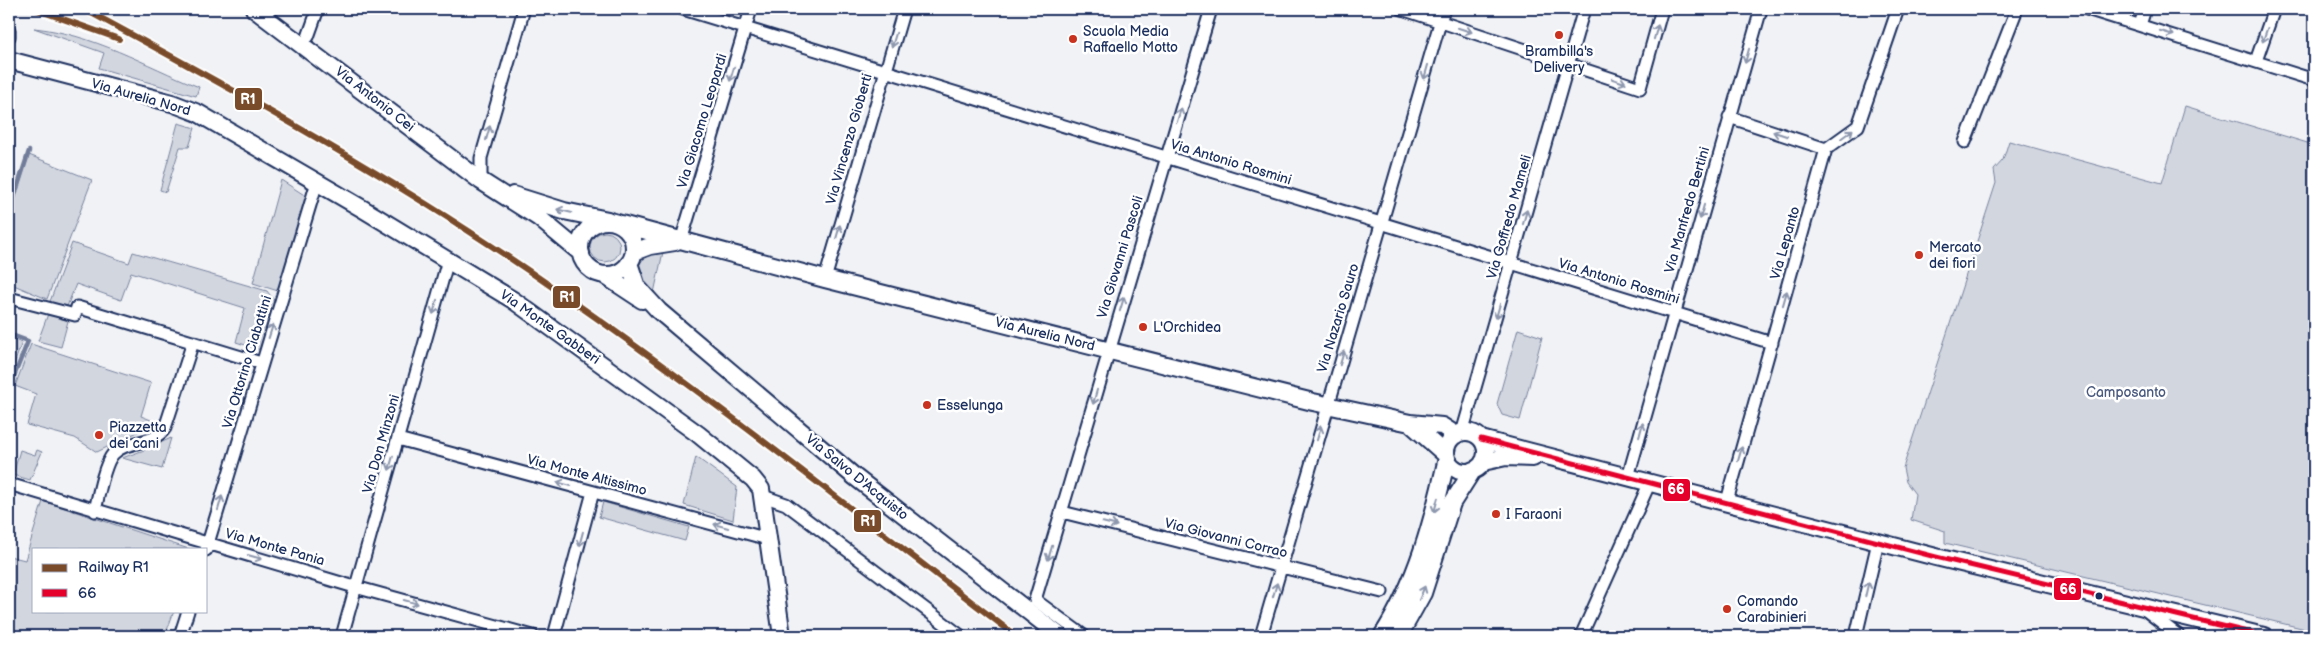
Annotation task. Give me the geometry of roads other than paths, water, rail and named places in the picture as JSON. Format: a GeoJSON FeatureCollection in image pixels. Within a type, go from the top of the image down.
{"type":"FeatureCollection","features":[{"type":"Feature","properties":{"kind":"street","name":"Via Antonio Cei"},"geometry":{"type":"LineString","coordinates":[[254,9],[481,181],[539,218],[580,253]]}},
{"type":"Feature","properties":{"kind":"street"},"geometry":{"type":"LineString","coordinates":[[308,37],[318,9]]}},
{"type":"Feature","properties":{"kind":"street"},"geometry":{"type":"LineString","coordinates":[[481,181],[481,158],[524,9]]}},
{"type":"Feature","properties":{"kind":"street","name":"Via Antonio Rosmini"},"geometry":{"type":"LineString","coordinates":[[683,9],[1772,343]]}},
{"type":"Feature","properties":{"kind":"street","name":"Via Giacomo Leopardi"},"geometry":{"type":"LineString","coordinates":[[681,241],[751,9]]}},
{"type":"Feature","properties":{"kind":"street","name":"Via Vincenzo Gioberti"},"geometry":{"type":"LineString","coordinates":[[825,278],[904,9]]}},
{"type":"Feature","properties":{"kind":"street","name":"Via Giovanni Pascoli"},"geometry":{"type":"LineString","coordinates":[[1084,636],[1035,600],[1211,9]]}},
{"type":"Feature","properties":{"kind":"street"},"geometry":{"type":"LineString","coordinates":[[1402,9],[1640,88],[1662,9]]}},
{"type":"Feature","properties":{"kind":"street","name":"Via Nazario Sauro"},"geometry":{"type":"LineString","coordinates":[[1261,636],[1444,9]]}},
{"type":"Feature","properties":{"kind":"street","name":"Via Goffredo Mameli"},"geometry":{"type":"LineString","coordinates":[[1459,434],[1511,264],[1584,9]]}},
{"type":"Feature","properties":{"kind":"street","name":"Via Manfredo Bertini"},"geometry":{"type":"LineString","coordinates":[[1628,477],[1760,9]]}},
{"type":"Feature","properties":{"kind":"street"},"geometry":{"type":"LineString","coordinates":[[1729,117],[1826,149],[1858,126],[1898,9]]}},
{"type":"Feature","properties":{"kind":"street"},"geometry":{"type":"LineString","coordinates":[[1964,142],[2017,9]]}},
{"type":"Feature","properties":{"kind":"street"},"geometry":{"type":"LineString","coordinates":[[2087,9],[2140,24],[2314,80]]}},
{"type":"Feature","properties":{"kind":"street"},"geometry":{"type":"LineString","coordinates":[[2140,24],[2145,9]]}},
{"type":"Feature","properties":{"kind":"street"},"geometry":{"type":"LineString","coordinates":[[2256,61],[2274,9]]}},
{"type":"Feature","properties":{"kind":"street"},"geometry":{"type":"LineString","coordinates":[[9,30],[9,37]]}},
{"type":"Feature","properties":{"kind":"street","name":"Via Aurelia Nord"},"geometry":{"type":"LineString","coordinates":[[9,60],[184,108],[211,121],[317,182]]}},
{"type":"Feature","properties":{"kind":"street","name":"Via Lepanto"},"geometry":{"type":"LineString","coordinates":[[1727,502],[1826,149]]}},
{"type":"Feature","properties":{"kind":"street","name":"Via Monte Gabberi"},"geometry":{"type":"LineString","coordinates":[[317,182],[532,312],[698,434],[753,479],[763,496]]}},
{"type":"Feature","properties":{"kind":"street","name":"Via Ottorino Ciabattini"},"geometry":{"type":"LineString","coordinates":[[207,547],[317,182]]}},
{"type":"Feature","properties":{"kind":"street","name":"Via Antonio Cei"},"geometry":{"type":"LineString","coordinates":[[495,190],[564,211],[617,222]]}},
{"type":"Feature","properties":{"kind":"street"},"geometry":{"type":"LineString","coordinates":[[597,222],[617,222],[632,236],[632,258],[618,272],[604,275],[589,268],[580,253],[582,238],[590,226],[597,222]]}},
{"type":"Feature","properties":{"kind":"street","name":"Via Aurelia Nord"},"geometry":{"type":"LineString","coordinates":[[617,222],[681,241],[1108,350],[1327,405],[1410,423],[1442,426],[1459,434]]}},
{"type":"Feature","properties":{"kind":"street","name":"Via Aurelia Nord"},"geometry":{"type":"LineString","coordinates":[[632,258],[650,246],[681,241]]}},
{"type":"Feature","properties":{"kind":"street","name":"Via Salvo D'Acquisto"},"geometry":{"type":"LineString","coordinates":[[632,258],[637,287],[659,311]]}},
{"type":"Feature","properties":{"kind":"street","name":"Via Don Minzoni"},"geometry":{"type":"LineString","coordinates":[[342,636],[448,260]]}},
{"type":"Feature","properties":{"kind":"street","name":"Via Salvo D'Acquisto"},"geometry":{"type":"LineString","coordinates":[[604,275],[659,311],[855,477],[1060,636]]}},
{"type":"Feature","properties":{"kind":"street"},"geometry":{"type":"LineString","coordinates":[[9,298],[75,315],[77,307],[261,363]]}},
{"type":"Feature","properties":{"kind":"street"},"geometry":{"type":"LineString","coordinates":[[94,510],[111,456],[119,450],[155,438],[165,428],[193,342]]}},
{"type":"Feature","properties":{"kind":"street","name":"Via Aurelia Nord"},"geometry":{"type":"LineString","coordinates":[[1410,423],[1447,457]]}},
{"type":"Feature","properties":{"kind":"street"},"geometry":{"type":"LineString","coordinates":[[1382,636],[1405,596],[1417,567],[1432,518],[1447,457],[1448,444],[1459,434],[1472,433],[1481,439],[1520,448],[1565,462],[1650,482],[1878,542],[2264,636]]}},
{"type":"Feature","properties":{"kind":"street","name":"Via Monte Altissimo"},"geometry":{"type":"LineString","coordinates":[[398,439],[768,539]]}},
{"type":"Feature","properties":{"kind":"street"},"geometry":{"type":"LineString","coordinates":[[1399,636],[1423,593],[1452,503],[1486,452],[1481,439]]}},
{"type":"Feature","properties":{"kind":"street"},"geometry":{"type":"LineString","coordinates":[[1447,457],[1456,469],[1466,472],[1478,466],[1516,457],[1565,462]]}},
{"type":"Feature","properties":{"kind":"street"},"geometry":{"type":"LineString","coordinates":[[1581,636],[1650,482]]}},
{"type":"Feature","properties":{"kind":"street","name":"Via Monte Pania"},"geometry":{"type":"LineString","coordinates":[[9,484],[207,547],[356,587],[508,633],[534,636]]}},
{"type":"Feature","properties":{"kind":"street"},"geometry":{"type":"LineString","coordinates":[[554,636],[594,492]]}},
{"type":"Feature","properties":{"kind":"street"},"geometry":{"type":"LineString","coordinates":[[782,636],[763,496],[786,504],[961,636]]}},
{"type":"Feature","properties":{"kind":"street","name":"Via Giovanni Corrao"},"geometry":{"type":"LineString","coordinates":[[1062,512],[1382,592]]}},
{"type":"Feature","properties":{"kind":"street"},"geometry":{"type":"LineString","coordinates":[[1856,636],[1878,542]]}},
{"type":"Feature","properties":{"kind":"street"},"geometry":{"type":"LineString","coordinates":[[2142,607],[2163,631],[2179,636]]}},
{"type":"Feature","properties":{"kind":"street"},"geometry":{"type":"LineString","coordinates":[[180,636],[188,612]]}},
{"type":"Feature","properties":{"kind":"waterway"},"geometry":{"type":"LineString","coordinates":[[9,213],[29,151]]}},
{"type":"Feature","properties":{"kind":"waterway"},"geometry":{"type":"LineString","coordinates":[[9,334],[28,341],[9,389]]}},
{"type":"Feature","properties":{"kind":"rail line","name":"R1"},"geometry":{"type":"LineString","coordinates":[[35,9],[119,39]]}},
{"type":"Feature","properties":{"kind":"rail line","name":"R1"},"geometry":{"type":"LineString","coordinates":[[84,9],[204,74],[323,142],[441,213],[498,250],[614,330],[672,373],[1016,636]]}},
{"type":"Feature","properties":{"kind":"place","name":"Brambilla's Delivery"},"geometry":{"type":"Point","coordinates":[1559,35]}},
{"type":"Feature","properties":{"kind":"place","name":"Scuola Media Raffaello Motto"},"geometry":{"type":"Point","coordinates":[1073,39]}},
{"type":"Feature","properties":{"kind":"place","name":"Mercato dei fiori"},"geometry":{"type":"Point","coordinates":[1919,255]}},
{"type":"Feature","properties":{"kind":"place","name":"L'Orchidea"},"geometry":{"type":"Point","coordinates":[1143,327]}},
{"type":"Feature","properties":{"kind":"place","name":"Esselunga"},"geometry":{"type":"Point","coordinates":[927,405]}},
{"type":"Feature","properties":{"kind":"place","name":"Piazzetta dei cani"},"geometry":{"type":"Point","coordinates":[99,435]}},
{"type":"Feature","properties":{"kind":"place","name":"I Faraoni"},"geometry":{"type":"Point","coordinates":[1496,514]}},
{"type":"Feature","properties":{"kind":"place","name":"Comando Carabinieri"},"geometry":{"type":"Point","coordinates":[1727,609]}},
{"type":"Feature","properties":{"kind":"park label","name":"Camposanto"},"geometry":{"type":"Point","coordinates":[2126,392]}}]}
